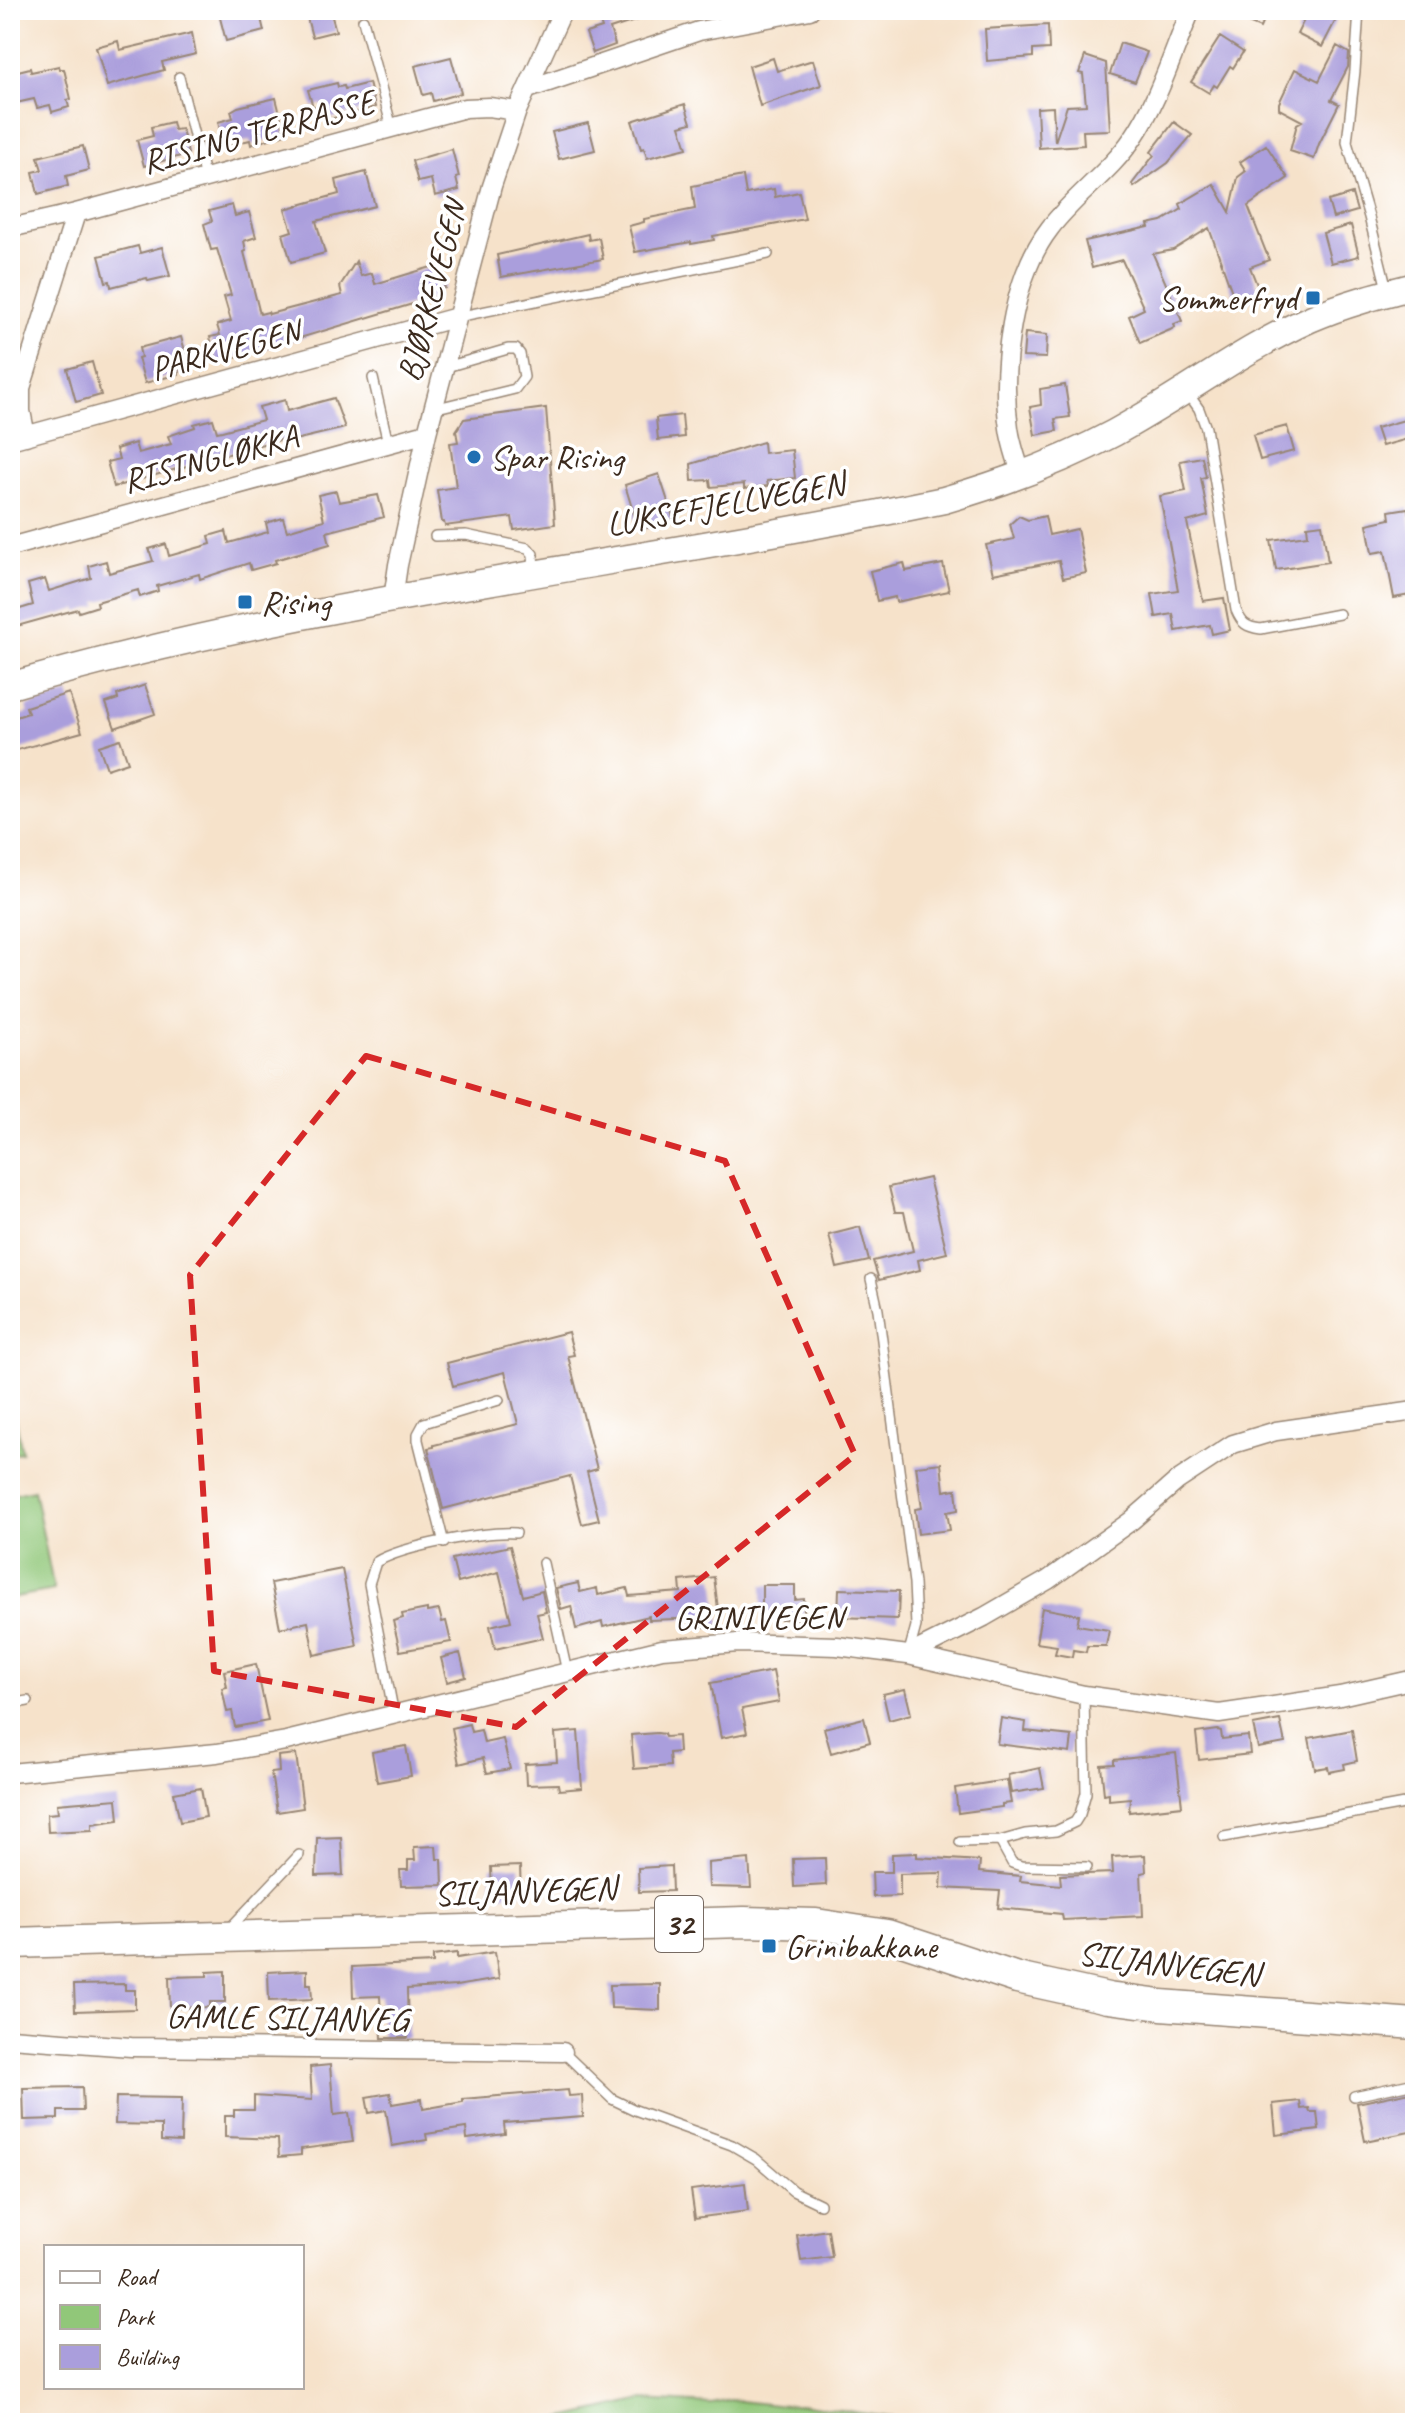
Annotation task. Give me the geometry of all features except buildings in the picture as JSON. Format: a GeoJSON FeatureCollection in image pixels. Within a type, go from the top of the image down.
{"type":"FeatureCollection","features":[{"type":"Feature","properties":{"kind":"main road","name":"LUKSEFJELLVEGEN"},"geometry":{"type":"LineString","coordinates":[[10,686],[133,652],[393,599],[944,500],[1022,476],[1116,432],[1310,319],[1415,286]]}},
{"type":"Feature","properties":{"kind":"main road","name":"SILJANVEGEN"},"geometry":{"type":"LineString","coordinates":[[10,1943],[744,1922],[816,1924],[887,1935],[1017,1978],[1108,1998],[1176,2007],[1415,2024]]}},
{"type":"Feature","properties":{"kind":"street","name":"BJØRKEVEGEN"},"geometry":{"type":"LineString","coordinates":[[393,599],[427,433],[492,186],[517,111],[563,10]]}},
{"type":"Feature","properties":{"kind":"street"},"geometry":{"type":"LineString","coordinates":[[528,89],[757,14],[810,10]]}},
{"type":"Feature","properties":{"kind":"street"},"geometry":{"type":"LineString","coordinates":[[1022,476],[1009,431],[1006,405],[1008,349],[1016,308],[1030,265],[1048,230],[1132,139],[1156,94],[1191,10]]}},
{"type":"Feature","properties":{"kind":"street","name":"RISING TERRASSE"},"geometry":{"type":"LineString","coordinates":[[13,227],[76,213],[465,108],[517,111]]}},
{"type":"Feature","properties":{"kind":"street"},"geometry":{"type":"LineString","coordinates":[[18,438],[21,388],[76,213]]}},
{"type":"Feature","properties":{"kind":"street","name":"PARKVEGEN"},"geometry":{"type":"LineString","coordinates":[[18,438],[457,317]]}},
{"type":"Feature","properties":{"kind":"street","name":"RISINGLØKKA"},"geometry":{"type":"LineString","coordinates":[[10,547],[427,433]]}},
{"type":"Feature","properties":{"kind":"street"},"geometry":{"type":"LineString","coordinates":[[908,1655],[1048,1580],[1131,1521],[1177,1481],[1233,1444],[1276,1431],[1415,1411]]}},
{"type":"Feature","properties":{"kind":"street","name":"GRINIVEGEN"},"geometry":{"type":"LineString","coordinates":[[10,1773],[217,1753],[286,1741],[662,1649],[738,1643],[837,1646],[908,1655],[1084,1695],[1219,1714],[1340,1696],[1415,1679]]}},
{"type":"Feature","properties":{"kind":"street","name":"GAMLE SILJANVEG"},"geometry":{"type":"LineString","coordinates":[[10,2038],[131,2047],[563,2052]]}},
{"type":"Feature","properties":{"kind":"lane"},"geometry":{"type":"LineString","coordinates":[[1359,10],[1347,142],[1388,292]]}},
{"type":"Feature","properties":{"kind":"lane","name":"RISING TERRASSE"},"geometry":{"type":"LineString","coordinates":[[363,20],[392,128]]}},
{"type":"Feature","properties":{"kind":"lane"},"geometry":{"type":"LineString","coordinates":[[179,77],[205,178]]}},
{"type":"Feature","properties":{"kind":"lane","name":"RISING TERRASSE"},"geometry":{"type":"LineString","coordinates":[[10,202],[13,227]]}},
{"type":"Feature","properties":{"kind":"lane"},"geometry":{"type":"LineString","coordinates":[[457,317],[768,254]]}},
{"type":"Feature","properties":{"kind":"lane"},"geometry":{"type":"LineString","coordinates":[[433,409],[515,389],[525,370],[516,349],[443,368]]}},
{"type":"Feature","properties":{"kind":"lane"},"geometry":{"type":"LineString","coordinates":[[373,378],[388,443]]}},
{"type":"Feature","properties":{"kind":"lane"},"geometry":{"type":"LineString","coordinates":[[1186,389],[1199,409],[1206,428],[1240,621],[1248,627],[1261,629],[1339,614]]}},
{"type":"Feature","properties":{"kind":"lane"},"geometry":{"type":"LineString","coordinates":[[435,536],[466,535],[528,548],[533,554],[535,573]]}},
{"type":"Feature","properties":{"kind":"lane"},"geometry":{"type":"LineString","coordinates":[[871,1279],[878,1310],[911,1556],[916,1626],[908,1655]]}},
{"type":"Feature","properties":{"kind":"lane"},"geometry":{"type":"LineString","coordinates":[[444,1543],[418,1440],[420,1427],[424,1423],[499,1400]]}},
{"type":"Feature","properties":{"kind":"lane"},"geometry":{"type":"LineString","coordinates":[[394,1715],[369,1584],[376,1562],[390,1554],[498,1532],[516,1533]]}},
{"type":"Feature","properties":{"kind":"lane"},"geometry":{"type":"LineString","coordinates":[[543,1563],[567,1672]]}},
{"type":"Feature","properties":{"kind":"lane"},"geometry":{"type":"LineString","coordinates":[[960,1842],[1000,1841],[1025,1834],[1056,1831],[1075,1822],[1086,1793],[1084,1695]]}},
{"type":"Feature","properties":{"kind":"lane"},"geometry":{"type":"LineString","coordinates":[[10,1704],[28,1701]]}},
{"type":"Feature","properties":{"kind":"lane"},"geometry":{"type":"LineString","coordinates":[[1224,1837],[1415,1802]]}},
{"type":"Feature","properties":{"kind":"lane"},"geometry":{"type":"LineString","coordinates":[[1000,1841],[1012,1863],[1021,1866],[1087,1867]]}},
{"type":"Feature","properties":{"kind":"lane"},"geometry":{"type":"LineString","coordinates":[[222,1936],[299,1855]]}},
{"type":"Feature","properties":{"kind":"lane"},"geometry":{"type":"LineString","coordinates":[[563,2052],[612,2099],[732,2145],[756,2159],[793,2191],[820,2204]]}},
{"type":"Feature","properties":{"kind":"lane"},"geometry":{"type":"LineString","coordinates":[[1354,2096],[1415,2083]]}},
{"type":"Feature","properties":{"kind":"highlighted area"},"geometry":{"type":"Polygon","coordinates":[[[366,1056],[725,1161],[855,1455],[516,1727],[214,1671],[190,1275],[366,1056]]]}},
{"type":"Feature","properties":{"kind":"green space"},"geometry":{"type":"Polygon","coordinates":[[[10,1389],[22,1452],[10,1454],[10,1389]]]}},
{"type":"Feature","properties":{"kind":"green space"},"geometry":{"type":"Polygon","coordinates":[[[34,1490],[54,1590],[10,1598],[10,1495],[34,1490]]]}},
{"type":"Feature","properties":{"kind":"green space"},"geometry":{"type":"Polygon","coordinates":[[[643,2400],[800,2404],[928,2423],[541,2423],[643,2400]]]}},
{"type":"Feature","properties":{"kind":"place","name":"Sommerfryd"},"geometry":{"type":"Point","coordinates":[1313,298]}},
{"type":"Feature","properties":{"kind":"place","name":"Spar Rising"},"geometry":{"type":"Point","coordinates":[474,457]}},
{"type":"Feature","properties":{"kind":"place","name":"Rising"},"geometry":{"type":"Point","coordinates":[245,602]}},
{"type":"Feature","properties":{"kind":"place","name":"Grinibakkane"},"geometry":{"type":"Point","coordinates":[769,1946]}}]}
